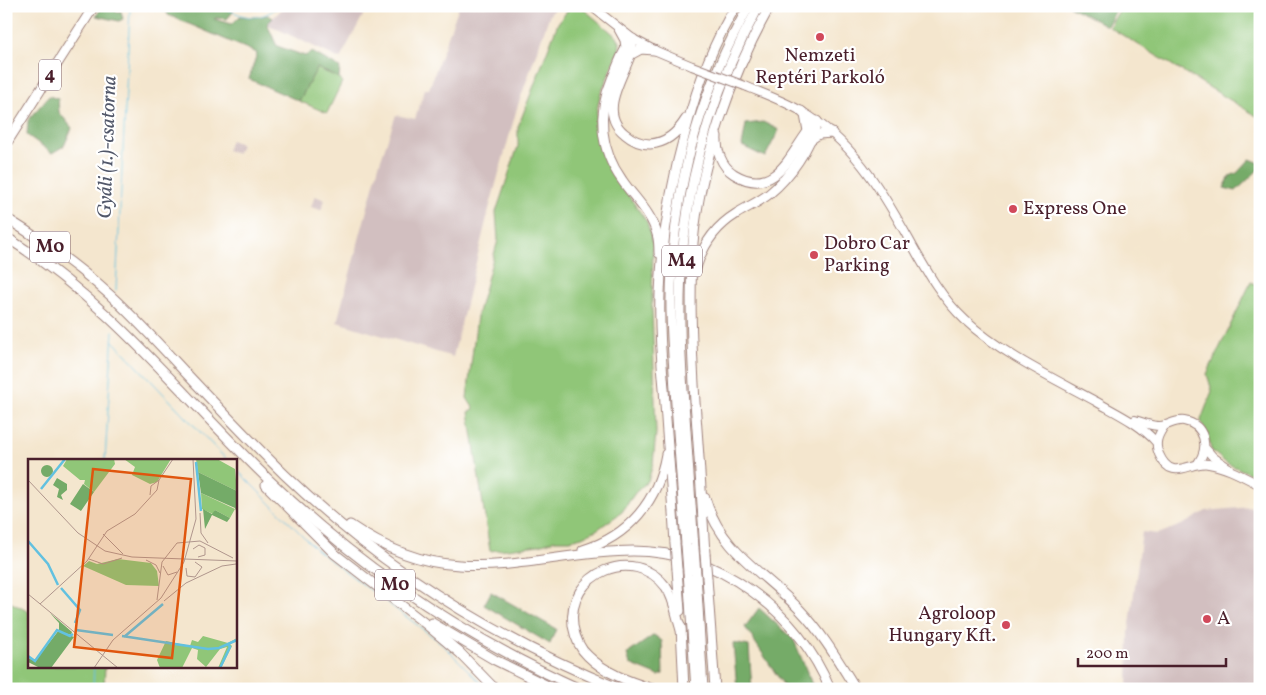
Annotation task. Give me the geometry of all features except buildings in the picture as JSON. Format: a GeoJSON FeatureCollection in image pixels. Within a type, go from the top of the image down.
{"type":"FeatureCollection","features":[{"type":"Feature","properties":{"kind":"main road","name":"4"},"geometry":{"type":"LineString","coordinates":[[6,144],[94,6]]}},
{"type":"Feature","properties":{"kind":"main road"},"geometry":{"type":"LineString","coordinates":[[591,6],[619,29],[654,50],[746,86],[801,111],[817,121],[845,144],[874,180],[932,279],[965,320],[993,342],[1053,378],[1125,417],[1140,427],[1156,442]]}},
{"type":"Feature","properties":{"kind":"main road"},"geometry":{"type":"LineString","coordinates":[[684,687],[676,543],[660,335],[661,270],[672,182],[690,111],[713,52],[736,6]]}},
{"type":"Feature","properties":{"kind":"main road","name":"M4"},"geometry":{"type":"LineString","coordinates":[[703,689],[672,342],[672,270],[675,231],[688,158],[703,106],[724,54],[749,6]]}},
{"type":"Feature","properties":{"kind":"main road","name":"M4"},"geometry":{"type":"LineString","coordinates":[[690,547],[680,342],[683,240],[696,167],[712,112],[734,56],[759,6]]}},
{"type":"Feature","properties":{"kind":"main road"},"geometry":{"type":"LineString","coordinates":[[715,689],[699,463],[691,290],[693,241],[707,165],[718,128],[740,69],[770,6]]}},
{"type":"Feature","properties":{"kind":"main road"},"geometry":{"type":"LineString","coordinates":[[619,29],[625,40],[628,52],[608,88],[603,105],[602,123],[605,145],[613,166],[622,181],[649,214],[657,234],[661,270]]}},
{"type":"Feature","properties":{"kind":"main road"},"geometry":{"type":"LineString","coordinates":[[633,38],[612,102],[613,117],[620,130],[638,142],[663,141],[676,133],[690,111]]}},
{"type":"Feature","properties":{"kind":"main road"},"geometry":{"type":"LineString","coordinates":[[628,52],[642,49],[654,50]]}},
{"type":"Feature","properties":{"kind":"main road"},"geometry":{"type":"LineString","coordinates":[[801,111],[805,115],[809,136]]}},
{"type":"Feature","properties":{"kind":"main road"},"geometry":{"type":"LineString","coordinates":[[691,290],[698,260],[712,235],[730,218],[761,199],[779,184],[792,168],[817,121]]}},
{"type":"Feature","properties":{"kind":"main road"},"geometry":{"type":"LineString","coordinates":[[718,128],[717,146],[726,167],[741,178],[755,180],[770,177],[781,170],[809,136],[832,133]]}},
{"type":"Feature","properties":{"kind":"main road","name":"M0"},"geometry":{"type":"LineString","coordinates":[[6,218],[46,244],[110,295],[240,431],[314,502],[390,562],[464,612],[550,658],[620,689]]}},
{"type":"Feature","properties":{"kind":"main road","name":"M0"},"geometry":{"type":"LineString","coordinates":[[6,237],[63,277],[110,318],[154,360],[235,445],[304,513],[336,540],[394,584],[458,626],[508,654],[580,689]]}},
{"type":"Feature","properties":{"kind":"main road"},"geometry":{"type":"LineString","coordinates":[[1125,417],[1155,426],[1182,420],[1192,423],[1199,428],[1206,448],[1213,457],[1239,475]]}},
{"type":"Feature","properties":{"kind":"main road"},"geometry":{"type":"LineString","coordinates":[[1165,425],[1156,442],[1163,462],[1169,467],[1182,469],[1198,464],[1209,464],[1260,485]]}},
{"type":"Feature","properties":{"kind":"main road"},"geometry":{"type":"LineString","coordinates":[[559,557],[602,543],[632,522],[648,503],[656,488],[662,472],[667,439]]}},
{"type":"Feature","properties":{"kind":"main road"},"geometry":{"type":"LineString","coordinates":[[235,445],[246,463],[335,554],[460,653],[495,689]]}},
{"type":"Feature","properties":{"kind":"main road"},"geometry":{"type":"LineString","coordinates":[[1198,464],[1206,448]]}},
{"type":"Feature","properties":{"kind":"main road"},"geometry":{"type":"LineString","coordinates":[[699,463],[706,502],[720,533],[743,559],[808,618],[828,644],[856,689]]}},
{"type":"Feature","properties":{"kind":"main road"},"geometry":{"type":"LineString","coordinates":[[314,502],[371,539],[396,551],[426,560],[457,565],[477,566],[532,562],[559,557],[634,551],[656,553],[692,561],[732,578],[758,595],[789,623],[819,664],[830,689]]}},
{"type":"Feature","properties":{"kind":"main road"},"geometry":{"type":"LineString","coordinates":[[652,689],[616,675],[587,656],[579,645],[574,631],[572,615],[576,598],[586,584],[600,572],[621,567],[638,568],[652,574],[667,589],[675,606],[681,630]]}},
{"type":"Feature","properties":{"kind":"main road","name":"M4"},"geometry":{"type":"LineString","coordinates":[[692,573],[696,689]]}},
{"type":"Feature","properties":{"kind":"main road"},"geometry":{"type":"LineString","coordinates":[[391,597],[471,647],[554,689]]}},
{"type":"Feature","properties":{"kind":"shaded area"},"geometry":{"type":"Polygon","coordinates":[[[285,6],[368,6],[340,59],[267,24],[285,6]]]}},
{"type":"Feature","properties":{"kind":"shaded area"},"geometry":{"type":"Polygon","coordinates":[[[459,6],[557,6],[550,14],[517,108],[489,209],[453,357],[337,322],[379,165],[396,115],[415,119],[425,89],[429,89],[459,6]]]}},
{"type":"Feature","properties":{"kind":"shaded area"},"geometry":{"type":"Polygon","coordinates":[[[231,140],[241,144],[237,154],[227,150],[231,140]]]}},
{"type":"Feature","properties":{"kind":"shaded area"},"geometry":{"type":"Polygon","coordinates":[[[315,196],[325,200],[321,210],[311,207],[315,196]]]}},
{"type":"Feature","properties":{"kind":"shaded area"},"geometry":{"type":"Polygon","coordinates":[[[1251,507],[1260,511],[1260,689],[1128,689],[1129,632],[1142,532],[1158,534],[1184,524],[1206,511],[1251,507]]]}},
{"type":"Feature","properties":{"kind":"green space"},"geometry":{"type":"Polygon","coordinates":[[[103,6],[114,6],[116,12],[121,11],[123,19],[119,21],[96,16],[103,6]]]}},
{"type":"Feature","properties":{"kind":"green space"},"geometry":{"type":"Polygon","coordinates":[[[164,6],[227,6],[232,8],[233,12],[227,19],[214,19],[232,24],[240,16],[268,15],[273,18],[267,24],[277,46],[305,56],[312,52],[340,68],[339,78],[317,68],[299,101],[249,79],[257,53],[168,15],[164,6]]]}},
{"type":"Feature","properties":{"kind":"green space"},"geometry":{"type":"Polygon","coordinates":[[[571,6],[580,6],[618,38],[620,43],[619,50],[600,96],[596,123],[601,150],[608,166],[647,222],[653,244],[652,307],[656,433],[653,464],[648,481],[635,493],[622,512],[598,529],[582,537],[570,540],[555,540],[539,545],[490,551],[469,412],[474,409],[467,398],[477,316],[498,240],[496,212],[518,146],[518,127],[558,23],[571,6]]]}},
{"type":"Feature","properties":{"kind":"green space"},"geometry":{"type":"Polygon","coordinates":[[[1069,6],[1118,6],[1107,26],[1069,6]]]}},
{"type":"Feature","properties":{"kind":"green space"},"geometry":{"type":"Polygon","coordinates":[[[1122,6],[1260,6],[1260,118],[1109,27],[1122,6]]]}},
{"type":"Feature","properties":{"kind":"green space"},"geometry":{"type":"Polygon","coordinates":[[[317,68],[339,78],[342,82],[327,113],[299,101],[317,68]]]}},
{"type":"Feature","properties":{"kind":"green space"},"geometry":{"type":"Polygon","coordinates":[[[49,96],[58,99],[59,112],[72,128],[64,146],[52,153],[27,135],[28,120],[49,96]]]}},
{"type":"Feature","properties":{"kind":"green space"},"geometry":{"type":"Polygon","coordinates":[[[763,122],[779,130],[765,157],[742,146],[746,124],[763,122]]]}},
{"type":"Feature","properties":{"kind":"green space"},"geometry":{"type":"Polygon","coordinates":[[[1250,159],[1260,163],[1260,168],[1236,191],[1224,188],[1230,176],[1237,173],[1250,159]]]}},
{"type":"Feature","properties":{"kind":"green space"},"geometry":{"type":"Polygon","coordinates":[[[1251,282],[1260,286],[1260,478],[1226,463],[1211,450],[1208,435],[1201,420],[1212,391],[1207,374],[1251,282]]]}},
{"type":"Feature","properties":{"kind":"green space"},"geometry":{"type":"Polygon","coordinates":[[[491,592],[556,629],[550,644],[484,605],[491,592]]]}},
{"type":"Feature","properties":{"kind":"green space"},"geometry":{"type":"Polygon","coordinates":[[[6,600],[28,611],[28,668],[105,668],[104,689],[6,689],[6,600]]]}},
{"type":"Feature","properties":{"kind":"green space"},"geometry":{"type":"Polygon","coordinates":[[[759,608],[794,640],[814,689],[786,689],[745,627],[759,608]]]}},
{"type":"Feature","properties":{"kind":"green space"},"geometry":{"type":"Polygon","coordinates":[[[654,635],[662,641],[663,674],[659,676],[630,664],[627,654],[654,635]]]}},
{"type":"Feature","properties":{"kind":"green space"},"geometry":{"type":"Polygon","coordinates":[[[733,643],[749,646],[752,689],[737,689],[733,643]]]}},
{"type":"Feature","properties":{"kind":"waterway","name":"Gyáli (1.)-csatorna"},"geometry":{"type":"LineString","coordinates":[[116,290],[130,10],[128,6]]}},
{"type":"Feature","properties":{"kind":"waterway"},"geometry":{"type":"LineString","coordinates":[[221,6],[251,17],[264,15],[279,6]]}},
{"type":"Feature","properties":{"kind":"waterway","name":"Gyáli (1.)-csatorna"},"geometry":{"type":"LineString","coordinates":[[105,459],[113,331]]}},
{"type":"Feature","properties":{"kind":"waterway"},"geometry":{"type":"LineString","coordinates":[[112,340],[226,459]]}},
{"type":"Feature","properties":{"kind":"waterway"},"geometry":{"type":"LineString","coordinates":[[236,469],[317,550],[440,642],[487,689]]}},
{"type":"Feature","properties":{"kind":"waterway","name":"Gyáli (1.)-csatorna"},"geometry":{"type":"LineString","coordinates":[[93,689],[94,668]]}},
{"type":"Feature","properties":{"kind":"place","name":"Nemzeti Reptéri Parkoló"},"geometry":{"type":"Point","coordinates":[820,37]}},
{"type":"Feature","properties":{"kind":"place","name":"Express One"},"geometry":{"type":"Point","coordinates":[1013,209]}},
{"type":"Feature","properties":{"kind":"place","name":"Dobro Car Parking"},"geometry":{"type":"Point","coordinates":[814,255]}},
{"type":"Feature","properties":{"kind":"place","name":"A"},"geometry":{"type":"Point","coordinates":[1207,619]}},
{"type":"Feature","properties":{"kind":"place","name":"Agroloop Hungary Kft."},"geometry":{"type":"Point","coordinates":[1006,625]}}]}
